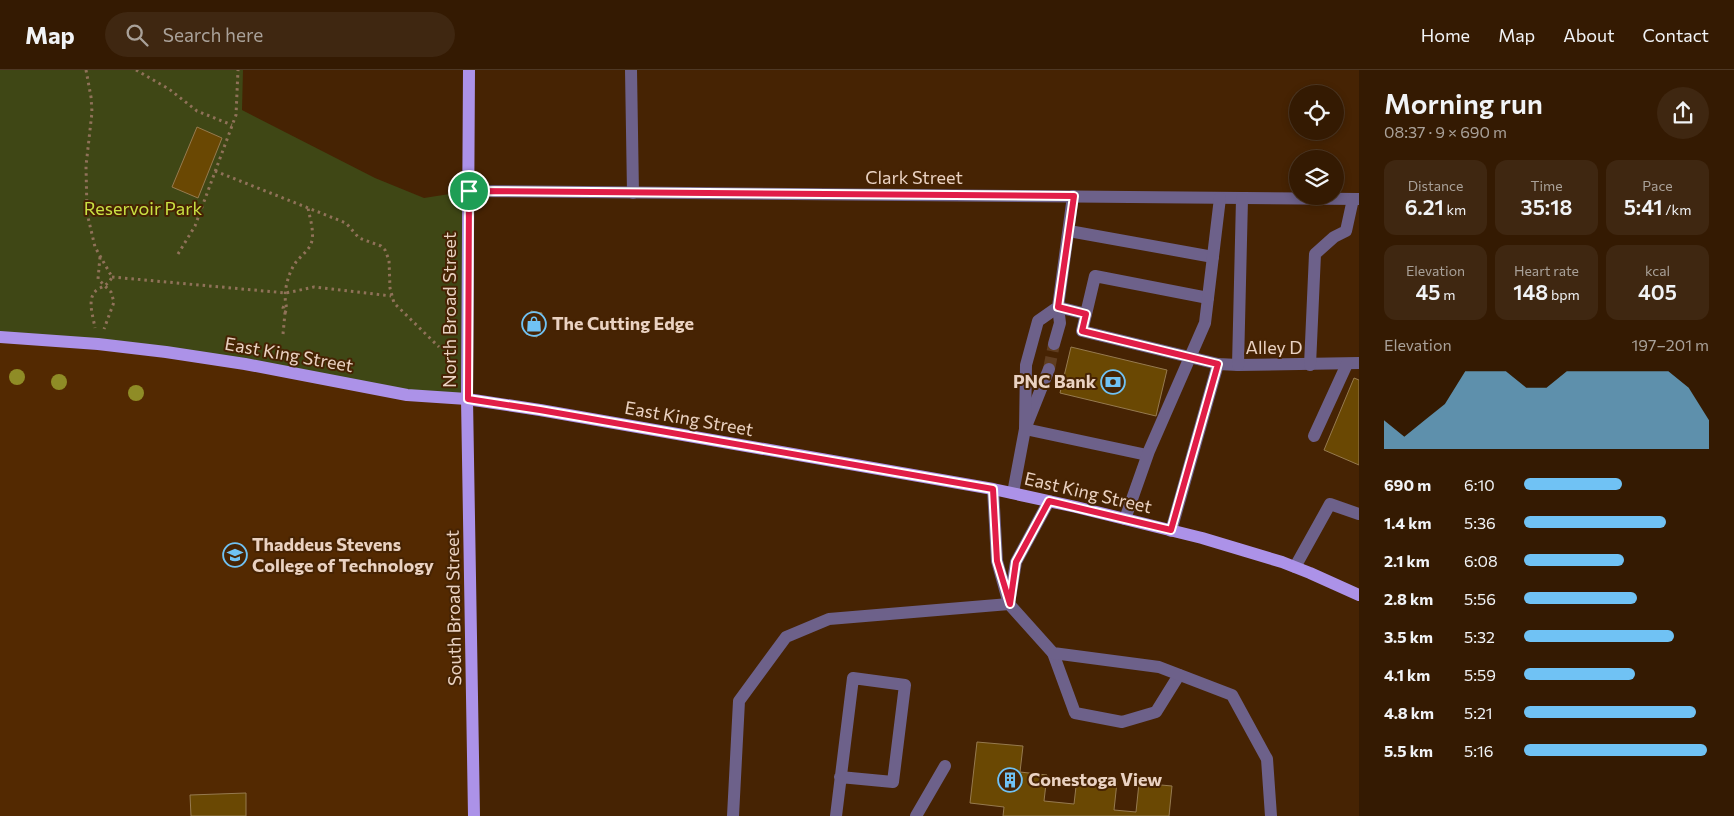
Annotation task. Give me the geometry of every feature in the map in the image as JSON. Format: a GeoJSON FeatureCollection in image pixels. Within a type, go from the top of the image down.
{"type":"FeatureCollection","features":[{"type":"Feature","properties":{"kind":"main road","name":"North Broad Street"},"geometry":{"type":"LineString","coordinates":[[468,399],[469,70]]}},
{"type":"Feature","properties":{"kind":"main road","name":"East King Street"},"geometry":{"type":"LineString","coordinates":[[0,337],[98,344],[245,364],[407,395],[468,399],[540,410],[993,489],[1202,538],[1295,567],[1359,596]]}},
{"type":"Feature","properties":{"kind":"main road","name":"South Broad Street"},"geometry":{"type":"LineString","coordinates":[[468,399],[474,816]]}},
{"type":"Feature","properties":{"kind":"street"},"geometry":{"type":"LineString","coordinates":[[631,70],[633,193]]}},
{"type":"Feature","properties":{"kind":"street","name":"Clark Street"},"geometry":{"type":"LineString","coordinates":[[469,191],[1356,199]]}},
{"type":"Feature","properties":{"kind":"street"},"geometry":{"type":"LineString","coordinates":[[1054,344],[1060,323],[1058,307],[1074,196]]}},
{"type":"Feature","properties":{"kind":"street"},"geometry":{"type":"LineString","coordinates":[[1125,519],[1147,456],[1205,324],[1220,198]]}},
{"type":"Feature","properties":{"kind":"street"},"geometry":{"type":"LineString","coordinates":[[1238,365],[1242,199]]}},
{"type":"Feature","properties":{"kind":"street"},"geometry":{"type":"LineString","coordinates":[[1310,365],[1315,254],[1334,237],[1346,231],[1356,199]]}},
{"type":"Feature","properties":{"kind":"street"},"geometry":{"type":"LineString","coordinates":[[1069,231],[1213,257]]}},
{"type":"Feature","properties":{"kind":"street"},"geometry":{"type":"LineString","coordinates":[[1026,430],[1026,365],[1038,321],[1058,307],[1086,314],[1095,276],[1208,298]]}},
{"type":"Feature","properties":{"kind":"street","name":"Alley D"},"geometry":{"type":"LineString","coordinates":[[1086,314],[1082,331],[1218,364],[1353,364]]}},
{"type":"Feature","properties":{"kind":"street"},"geometry":{"type":"LineString","coordinates":[[1171,530],[1218,364]]}},
{"type":"Feature","properties":{"kind":"street"},"geometry":{"type":"LineString","coordinates":[[1314,436],[1353,364]]}},
{"type":"Feature","properties":{"kind":"street"},"geometry":{"type":"LineString","coordinates":[[1013,493],[1026,430],[1049,368]]}},
{"type":"Feature","properties":{"kind":"street"},"geometry":{"type":"LineString","coordinates":[[1026,430],[1147,456]]}},
{"type":"Feature","properties":{"kind":"street"},"geometry":{"type":"LineString","coordinates":[[993,489],[997,561],[1010,604],[1053,652],[1075,713],[1122,722],[1156,712],[1179,675]]}},
{"type":"Feature","properties":{"kind":"street"},"geometry":{"type":"LineString","coordinates":[[1010,604],[1016,562],[1049,501]]}},
{"type":"Feature","properties":{"kind":"street"},"geometry":{"type":"LineString","coordinates":[[1295,567],[1330,504],[1359,514]]}},
{"type":"Feature","properties":{"kind":"street"},"geometry":{"type":"LineString","coordinates":[[733,816],[740,701],[786,637],[829,619],[1010,604]]}},
{"type":"Feature","properties":{"kind":"street"},"geometry":{"type":"LineString","coordinates":[[1053,652],[1159,667],[1232,695],[1266,759],[1271,816]]}},
{"type":"Feature","properties":{"kind":"street"},"geometry":{"type":"LineString","coordinates":[[836,816],[840,777],[852,678],[906,685],[893,782],[840,777]]}},
{"type":"Feature","properties":{"kind":"street"},"geometry":{"type":"LineString","coordinates":[[916,816],[945,766]]}},
{"type":"Feature","properties":{"kind":"path"},"geometry":{"type":"LineString","coordinates":[[86,70],[92,112],[86,166],[87,213],[92,237],[100,257],[112,277]]}},
{"type":"Feature","properties":{"kind":"path"},"geometry":{"type":"LineString","coordinates":[[136,70],[169,89],[197,111],[232,125]]}},
{"type":"Feature","properties":{"kind":"path"},"geometry":{"type":"LineString","coordinates":[[178,254],[195,226],[232,125],[237,109],[238,70]]}},
{"type":"Feature","properties":{"kind":"path"},"geometry":{"type":"LineString","coordinates":[[216,170],[346,223],[359,238],[381,246],[390,260],[391,296],[394,303],[439,347]]}},
{"type":"Feature","properties":{"kind":"path"},"geometry":{"type":"LineString","coordinates":[[282,334],[285,313],[283,308],[291,270],[311,244],[312,231],[308,208]]}},
{"type":"Feature","properties":{"kind":"path"},"geometry":{"type":"LineString","coordinates":[[98,344],[114,302],[111,292],[100,282],[98,276],[100,257]]}},
{"type":"Feature","properties":{"kind":"path"},"geometry":{"type":"LineString","coordinates":[[112,277],[286,293],[314,287],[391,296]]}},
{"type":"Feature","properties":{"kind":"path"},"geometry":{"type":"LineString","coordinates":[[98,344],[91,299],[96,290],[108,284],[112,277]]}},
{"type":"Feature","properties":{"kind":"shaded area","name":"Thaddeus Stevens College of Technology"},"geometry":{"type":"Polygon","coordinates":[[[0,337],[20,338],[467,399],[474,816],[0,816],[0,337]]]}},
{"type":"Feature","properties":{"kind":"green space","name":"Reservoir Park"},"geometry":{"type":"Polygon","coordinates":[[[0,70],[243,70],[242,110],[375,178],[424,198],[469,191],[467,399],[245,364],[0,337],[0,70]]]}},
{"type":"Feature","properties":{"kind":"building"},"geometry":{"type":"Polygon","coordinates":[[[197,127],[222,138],[198,198],[172,187],[197,127]]]}},
{"type":"Feature","properties":{"kind":"building","name":"The Cutting Edge"},"geometry":{"type":"Polygon","coordinates":[[[531,311],[542,313],[537,337],[526,334],[531,311]]]}},
{"type":"Feature","properties":{"kind":"building","name":"PNC Bank"},"geometry":{"type":"Polygon","coordinates":[[[1071,347],[1167,370],[1156,416],[1060,393],[1071,347]]]}},
{"type":"Feature","properties":{"kind":"building"},"geometry":{"type":"Polygon","coordinates":[[[1354,378],[1359,380],[1359,465],[1324,450],[1354,378]]]}},
{"type":"Feature","properties":{"kind":"building","name":"Conestoga View"},"geometry":{"type":"Polygon","coordinates":[[[977,742],[1023,746],[1020,772],[1047,775],[1044,801],[1074,804],[1077,778],[1117,782],[1114,810],[1136,812],[1139,783],[1172,786],[1169,816],[1003,816],[1004,807],[970,803],[977,742]]]}},
{"type":"Feature","properties":{"kind":"building"},"geometry":{"type":"Polygon","coordinates":[[[246,793],[246,816],[191,816],[190,795],[246,793]]]}},
{"type":"Feature","properties":{"kind":"tunnel"},"geometry":{"type":"LineString","coordinates":[[1049,369],[1054,344]]}},
{"type":"Feature","properties":{"kind":"place","name":"The Cutting Edge"},"geometry":{"type":"Point","coordinates":[534,324]}},
{"type":"Feature","properties":{"kind":"place","name":"PNC Bank"},"geometry":{"type":"Point","coordinates":[1113,382]}},
{"type":"Feature","properties":{"kind":"place","name":"Thaddeus Stevens College of Technology"},"geometry":{"type":"Point","coordinates":[235,555]}},
{"type":"Feature","properties":{"kind":"place","name":"Conestoga View"},"geometry":{"type":"Point","coordinates":[1010,780]}},
{"type":"Feature","properties":{"kind":"route"},"geometry":{"type":"LineString","coordinates":[[469,191],[1074,196],[1058,307],[1086,314],[1082,331],[1218,364],[1171,530],[1049,501],[1016,562],[1010,604],[997,561],[993,489],[468,399],[469,191]]}}]}
